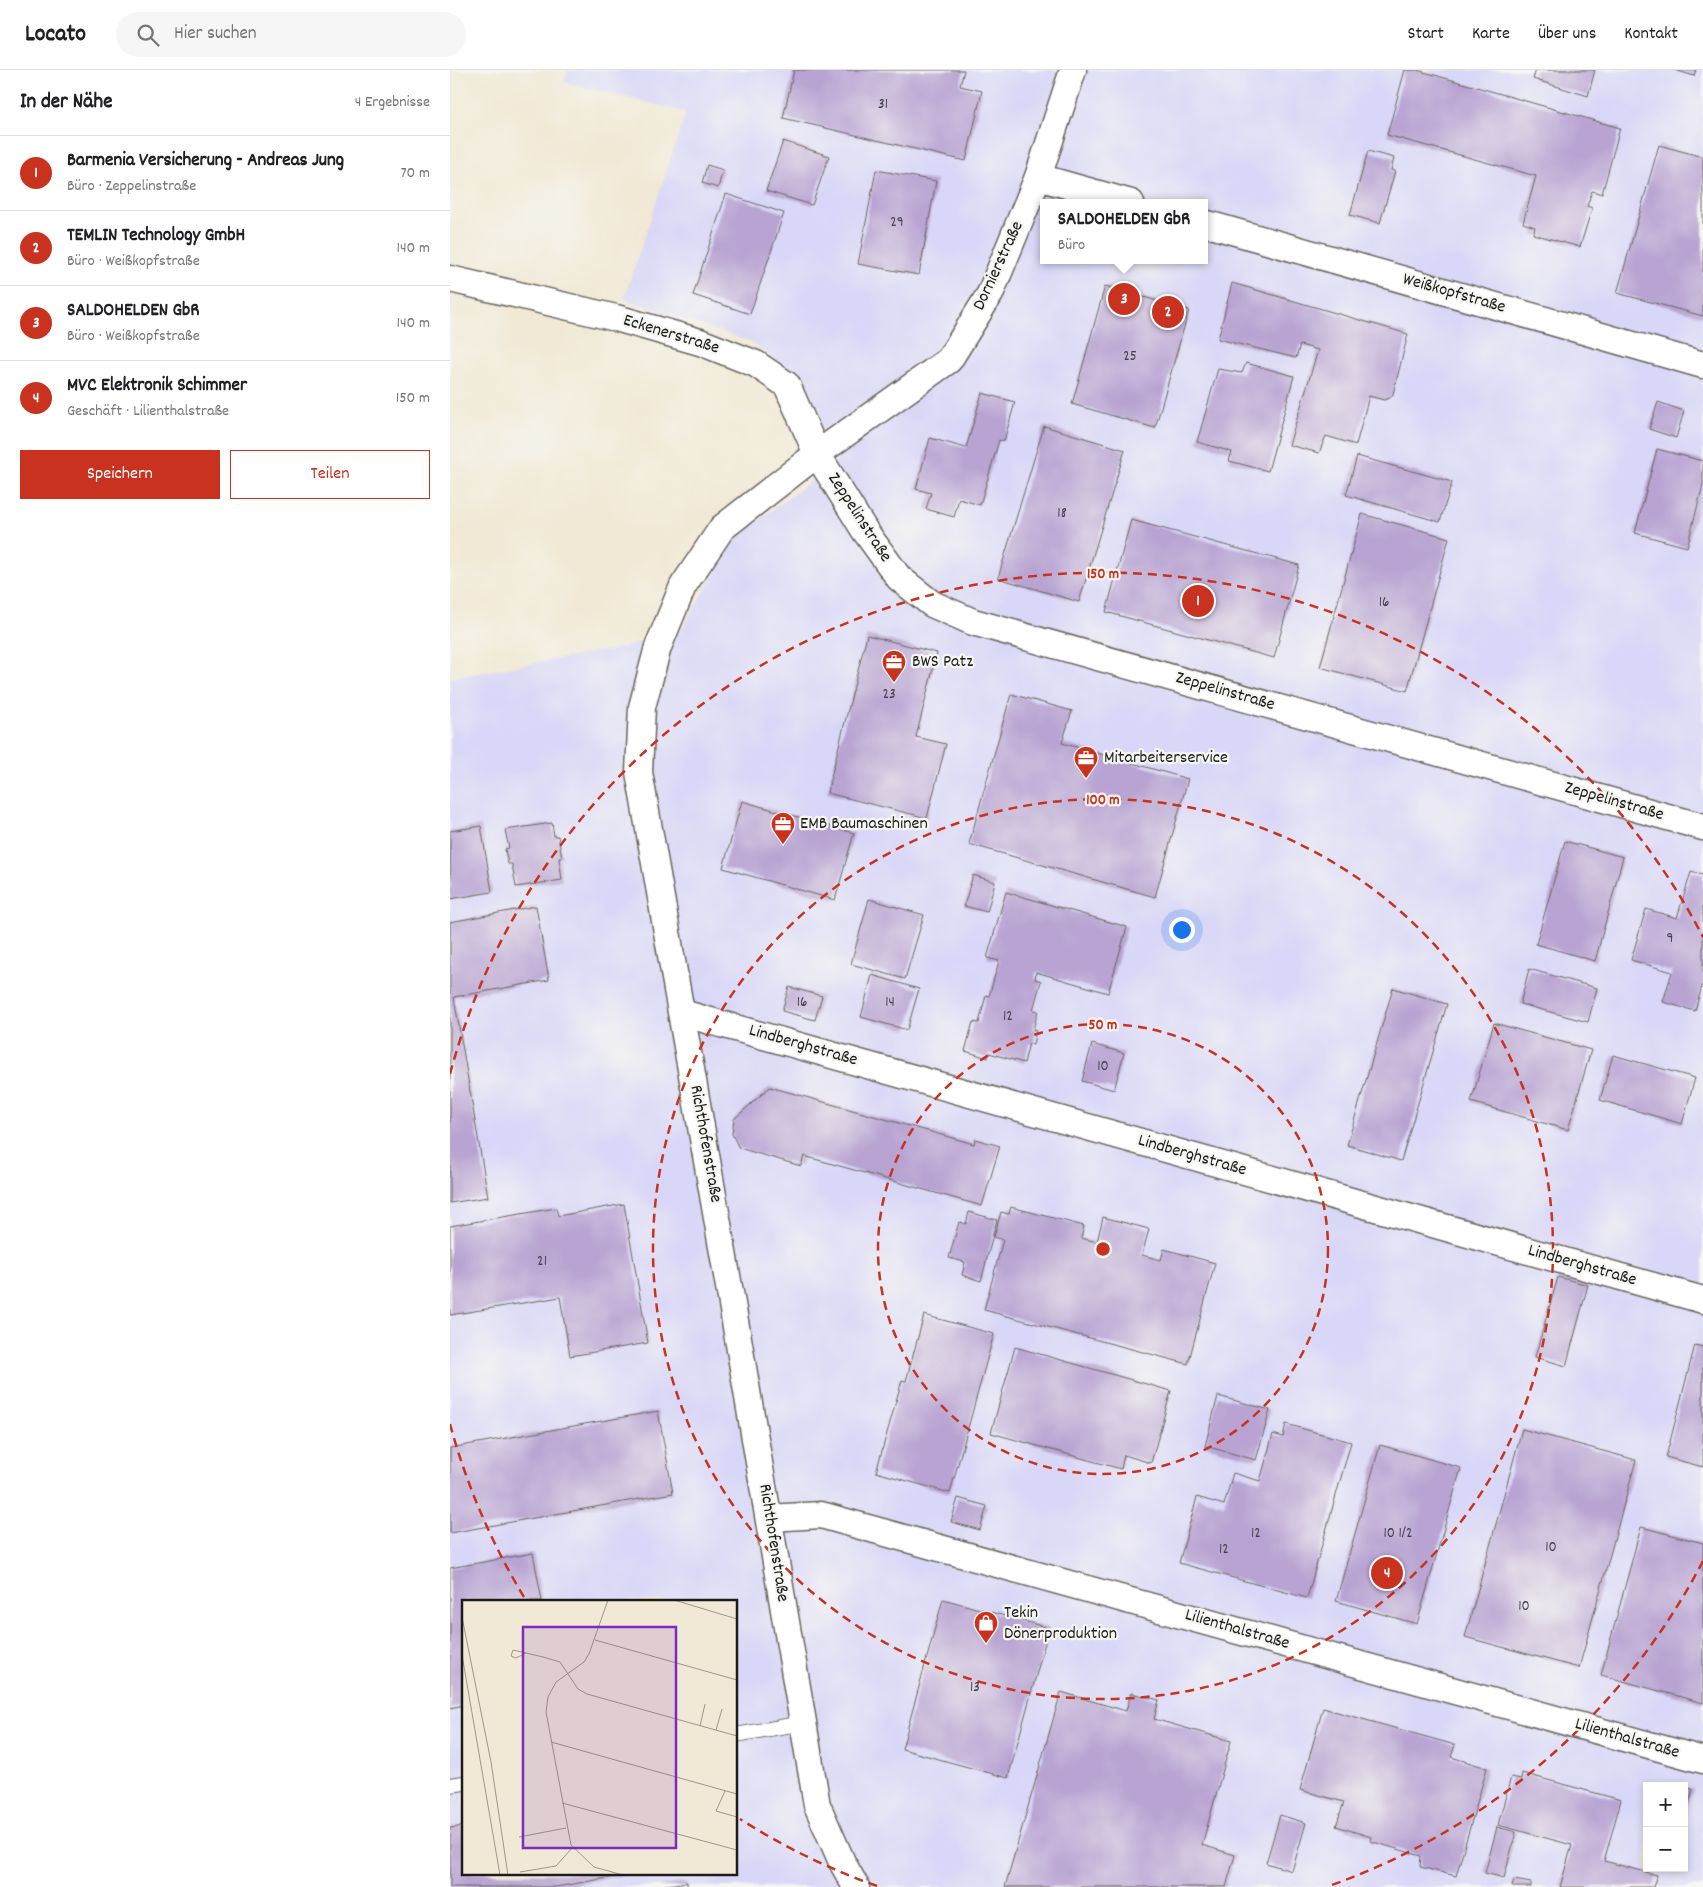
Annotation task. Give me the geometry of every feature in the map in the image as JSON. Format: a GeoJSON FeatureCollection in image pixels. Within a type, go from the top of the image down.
{"type":"FeatureCollection","features":[{"type":"Feature","properties":{"kind":"street","name":"Dornierstraße"},"geometry":{"type":"LineString","coordinates":[[817,454],[949,360],[990,294],[1038,177],[1073,70]]}},
{"type":"Feature","properties":{"kind":"street"},"geometry":{"type":"LineString","coordinates":[[1038,177],[1117,199]]}},
{"type":"Feature","properties":{"kind":"street","name":"Weißkopfstraße"},"geometry":{"type":"LineString","coordinates":[[1208,225],[1703,365]]}},
{"type":"Feature","properties":{"kind":"street","name":"Eckenerstraße"},"geometry":{"type":"LineString","coordinates":[[450,279],[616,318],[700,342],[756,364],[787,385],[817,454]]}},
{"type":"Feature","properties":{"kind":"street"},"geometry":{"type":"LineString","coordinates":[[450,301],[475,285]]}},
{"type":"Feature","properties":{"kind":"street","name":"Zeppelinstraße"},"geometry":{"type":"LineString","coordinates":[[817,454],[865,531],[899,578],[932,604],[972,622],[1703,827]]}},
{"type":"Feature","properties":{"kind":"street","name":"Richthofenstraße"},"geometry":{"type":"LineString","coordinates":[[817,454],[722,528],[684,586],[658,647],[642,707],[639,772],[682,1012],[817,1805],[852,1885]]}},
{"type":"Feature","properties":{"kind":"street","name":"Lindberghstraße"},"geometry":{"type":"LineString","coordinates":[[682,1012],[1703,1300]]}},
{"type":"Feature","properties":{"kind":"street","name":"Lilienthalstraße"},"geometry":{"type":"LineString","coordinates":[[769,1518],[821,1515],[1703,1760]]}},
{"type":"Feature","properties":{"kind":"lane"},"geometry":{"type":"LineString","coordinates":[[738,1735],[803,1723]]}},
{"type":"Feature","properties":{"kind":"shaded area"},"geometry":{"type":"Polygon","coordinates":[[[568,70],[1703,70],[1703,1887],[450,1887],[450,678],[616,649],[680,632],[735,538],[836,462],[799,378],[751,342],[624,299],[686,112],[564,82],[568,70]]]}},
{"type":"Feature","properties":{"kind":"building"},"geometry":{"type":"Polygon","coordinates":[[[794,70],[964,70],[960,86],[982,91],[966,161],[783,118],[794,70]]]}},
{"type":"Feature","properties":{"kind":"building"},"geometry":{"type":"Polygon","coordinates":[[[1405,70],[1417,70],[1620,128],[1602,194],[1592,191],[1587,206],[1592,208],[1580,247],[1533,234],[1535,227],[1523,223],[1536,176],[1387,135],[1405,70]]]}},
{"type":"Feature","properties":{"kind":"building"},"geometry":{"type":"Polygon","coordinates":[[[1536,70],[1595,70],[1588,96],[1533,79],[1536,70]]]}},
{"type":"Feature","properties":{"kind":"building"},"geometry":{"type":"Polygon","coordinates":[[[1675,70],[1696,70],[1694,76],[1675,70]]]}},
{"type":"Feature","properties":{"kind":"building"},"geometry":{"type":"Polygon","coordinates":[[[783,141],[829,156],[812,205],[766,191],[783,141]]]}},
{"type":"Feature","properties":{"kind":"building"},"geometry":{"type":"Polygon","coordinates":[[[1659,145],[1703,157],[1703,316],[1617,293],[1659,145]]]}},
{"type":"Feature","properties":{"kind":"building"},"geometry":{"type":"Polygon","coordinates":[[[1368,151],[1394,158],[1391,170],[1395,171],[1380,223],[1350,215],[1368,151]]]}},
{"type":"Feature","properties":{"kind":"building"},"geometry":{"type":"Polygon","coordinates":[[[707,165],[723,170],[718,188],[702,183],[707,165]]]}},
{"type":"Feature","properties":{"kind":"building"},"geometry":{"type":"Polygon","coordinates":[[[876,170],[936,181],[919,275],[858,264],[876,170]]]}},
{"type":"Feature","properties":{"kind":"building"},"geometry":{"type":"Polygon","coordinates":[[[726,194],[784,213],[750,314],[693,295],[726,194]]]}},
{"type":"Feature","properties":{"kind":"building"},"geometry":{"type":"Polygon","coordinates":[[[1232,283],[1408,334],[1393,394],[1390,398],[1384,400],[1369,396],[1356,445],[1326,436],[1319,453],[1289,445],[1318,350],[1300,345],[1296,358],[1218,339],[1232,283]]]}},
{"type":"Feature","properties":{"kind":"building"},"geometry":{"type":"Polygon","coordinates":[[[1105,286],[1189,310],[1155,428],[1072,404],[1105,286]]]}},
{"type":"Feature","properties":{"kind":"building"},"geometry":{"type":"Polygon","coordinates":[[[1246,363],[1294,376],[1268,471],[1229,461],[1232,452],[1197,442],[1218,369],[1242,373],[1246,363]]]}},
{"type":"Feature","properties":{"kind":"building"},"geometry":{"type":"Polygon","coordinates":[[[982,393],[1015,402],[1004,441],[999,440],[980,505],[959,499],[954,517],[926,509],[931,493],[916,489],[930,438],[966,448],[982,393]]]}},
{"type":"Feature","properties":{"kind":"building"},"geometry":{"type":"Polygon","coordinates":[[[1658,402],[1684,411],[1676,438],[1649,429],[1658,402]]]}},
{"type":"Feature","properties":{"kind":"building"},"geometry":{"type":"Polygon","coordinates":[[[1044,426],[1125,450],[1079,602],[998,578],[1044,426]]]}},
{"type":"Feature","properties":{"kind":"building"},"geometry":{"type":"Polygon","coordinates":[[[1657,449],[1703,461],[1703,485],[1687,547],[1635,533],[1657,449]]]}},
{"type":"Feature","properties":{"kind":"building"},"geometry":{"type":"Polygon","coordinates":[[[1357,456],[1452,482],[1440,522],[1346,495],[1357,456]]]}},
{"type":"Feature","properties":{"kind":"building"},"geometry":{"type":"Polygon","coordinates":[[[1362,514],[1449,538],[1407,691],[1320,667],[1362,514]]]}},
{"type":"Feature","properties":{"kind":"building"},"geometry":{"type":"Polygon","coordinates":[[[1131,520],[1299,565],[1274,658],[1106,612],[1131,520]]]}},
{"type":"Feature","properties":{"kind":"building"},"geometry":{"type":"Polygon","coordinates":[[[867,635],[937,653],[916,737],[946,744],[927,818],[827,793],[867,635]]]}},
{"type":"Feature","properties":{"kind":"building"},"geometry":{"type":"Polygon","coordinates":[[[1011,694],[1072,711],[1062,743],[1188,779],[1155,897],[969,844],[1011,694]]]}},
{"type":"Feature","properties":{"kind":"building"},"geometry":{"type":"Polygon","coordinates":[[[742,801],[854,833],[835,900],[723,868],[742,801]]]}},
{"type":"Feature","properties":{"kind":"building"},"geometry":{"type":"Polygon","coordinates":[[[552,823],[554,836],[558,836],[562,858],[559,858],[562,880],[516,887],[512,864],[508,864],[505,849],[509,848],[505,830],[552,823]]]}},
{"type":"Feature","properties":{"kind":"building"},"geometry":{"type":"Polygon","coordinates":[[[481,826],[492,892],[450,899],[450,831],[481,826]]]}},
{"type":"Feature","properties":{"kind":"building"},"geometry":{"type":"Polygon","coordinates":[[[1565,841],[1623,857],[1595,961],[1536,944],[1565,841]]]}},
{"type":"Feature","properties":{"kind":"building"},"geometry":{"type":"Polygon","coordinates":[[[1691,872],[1703,875],[1703,982],[1695,1011],[1663,1002],[1672,972],[1631,960],[1646,909],[1677,918],[1691,872]]]}},
{"type":"Feature","properties":{"kind":"building"},"geometry":{"type":"Polygon","coordinates":[[[973,875],[995,882],[987,912],[964,906],[973,875]]]}},
{"type":"Feature","properties":{"kind":"building"},"geometry":{"type":"Polygon","coordinates":[[[1006,892],[1127,927],[1108,993],[1036,972],[1035,979],[1041,981],[1033,1010],[1038,1011],[1033,1030],[1036,1030],[1033,1045],[1029,1043],[1024,1063],[989,1053],[988,1058],[965,1051],[973,1022],[979,1023],[986,995],[989,996],[999,961],[987,958],[1006,892]]]}},
{"type":"Feature","properties":{"kind":"building"},"geometry":{"type":"Polygon","coordinates":[[[869,899],[924,915],[905,979],[851,964],[869,899]]]}},
{"type":"Feature","properties":{"kind":"building"},"geometry":{"type":"Polygon","coordinates":[[[536,906],[549,980],[454,997],[488,1197],[450,1203],[450,922],[536,906]]]}},
{"type":"Feature","properties":{"kind":"building"},"geometry":{"type":"Polygon","coordinates":[[[1529,969],[1597,988],[1588,1022],[1520,1004],[1529,969]]]}},
{"type":"Feature","properties":{"kind":"building"},"geometry":{"type":"Polygon","coordinates":[[[872,975],[919,989],[907,1030],[861,1017],[872,975]]]}},
{"type":"Feature","properties":{"kind":"building"},"geometry":{"type":"Polygon","coordinates":[[[789,987],[822,996],[815,1020],[782,1011],[789,987]]]}},
{"type":"Feature","properties":{"kind":"building"},"geometry":{"type":"Polygon","coordinates":[[[1393,988],[1447,1004],[1401,1161],[1347,1145],[1393,988]]]}},
{"type":"Feature","properties":{"kind":"building"},"geometry":{"type":"Polygon","coordinates":[[[1494,1023],[1591,1050],[1568,1130],[1471,1102],[1494,1023]]]}},
{"type":"Feature","properties":{"kind":"building"},"geometry":{"type":"Polygon","coordinates":[[[1092,1044],[1124,1053],[1114,1090],[1082,1081],[1092,1044]]]}},
{"type":"Feature","properties":{"kind":"building"},"geometry":{"type":"Polygon","coordinates":[[[1613,1055],[1695,1078],[1682,1124],[1600,1100],[1613,1055]]]}},
{"type":"Feature","properties":{"kind":"building"},"geometry":{"type":"Polygon","coordinates":[[[770,1087],[974,1144],[975,1139],[1000,1146],[982,1206],[804,1156],[801,1166],[739,1148],[732,1134],[734,1119],[770,1087]]]}},
{"type":"Feature","properties":{"kind":"building"},"geometry":{"type":"Polygon","coordinates":[[[624,1204],[648,1343],[570,1356],[560,1297],[450,1315],[450,1226],[556,1208],[558,1216],[624,1204]]]}},
{"type":"Feature","properties":{"kind":"building"},"geometry":{"type":"Polygon","coordinates":[[[1011,1207],[1084,1226],[1081,1238],[1097,1242],[1103,1217],[1149,1229],[1142,1255],[1161,1260],[1164,1249],[1215,1263],[1188,1364],[984,1310],[1003,1240],[994,1237],[1001,1212],[1009,1214],[1011,1207]]]}},
{"type":"Feature","properties":{"kind":"building"},"geometry":{"type":"Polygon","coordinates":[[[969,1212],[997,1220],[981,1281],[962,1275],[965,1262],[949,1258],[959,1222],[966,1224],[969,1212]]]}},
{"type":"Feature","properties":{"kind":"building"},"geometry":{"type":"Polygon","coordinates":[[[1558,1277],[1588,1285],[1566,1366],[1535,1357],[1558,1277]]]}},
{"type":"Feature","properties":{"kind":"building"},"geometry":{"type":"Polygon","coordinates":[[[924,1315],[994,1334],[950,1493],[876,1472],[902,1380],[906,1381],[924,1315]]]}},
{"type":"Feature","properties":{"kind":"building"},"geometry":{"type":"Polygon","coordinates":[[[1695,1345],[1703,1347],[1703,1467],[1666,1457],[1695,1345]]]}},
{"type":"Feature","properties":{"kind":"building"},"geometry":{"type":"Polygon","coordinates":[[[1015,1347],[1171,1391],[1151,1463],[1124,1455],[1121,1469],[991,1433],[1015,1347]]]}},
{"type":"Feature","properties":{"kind":"building"},"geometry":{"type":"Polygon","coordinates":[[[1218,1396],[1270,1410],[1256,1460],[1205,1446],[1218,1396]]]}},
{"type":"Feature","properties":{"kind":"building"},"geometry":{"type":"Polygon","coordinates":[[[658,1411],[673,1493],[450,1533],[450,1448],[658,1411]]]}},
{"type":"Feature","properties":{"kind":"building"},"geometry":{"type":"Polygon","coordinates":[[[1286,1424],[1351,1442],[1307,1598],[1179,1563],[1197,1497],[1224,1505],[1233,1473],[1260,1481],[1273,1434],[1283,1437],[1286,1424]]]}},
{"type":"Feature","properties":{"kind":"building"},"geometry":{"type":"Polygon","coordinates":[[[1522,1429],[1636,1460],[1579,1668],[1465,1637],[1522,1429]]]}},
{"type":"Feature","properties":{"kind":"building"},"geometry":{"type":"Polygon","coordinates":[[[1380,1445],[1461,1468],[1417,1624],[1336,1601],[1380,1445]]]}},
{"type":"Feature","properties":{"kind":"building"},"geometry":{"type":"Polygon","coordinates":[[[958,1498],[987,1506],[980,1530],[951,1522],[958,1498]]]}},
{"type":"Feature","properties":{"kind":"building"},"geometry":{"type":"Polygon","coordinates":[[[1641,1527],[1703,1543],[1703,1703],[1601,1675],[1641,1527]]]}},
{"type":"Feature","properties":{"kind":"building"},"geometry":{"type":"Polygon","coordinates":[[[533,1553],[542,1600],[462,1600],[462,1705],[450,1708],[450,1568],[533,1553]]]}},
{"type":"Feature","properties":{"kind":"building"},"geometry":{"type":"Polygon","coordinates":[[[943,1599],[1049,1628],[1008,1778],[902,1749],[943,1599]]]}},
{"type":"Feature","properties":{"kind":"building"},"geometry":{"type":"Polygon","coordinates":[[[1061,1692],[1126,1711],[1131,1693],[1159,1700],[1154,1719],[1231,1741],[1202,1845],[1235,1855],[1226,1887],[1005,1887],[1061,1692]]]}},
{"type":"Feature","properties":{"kind":"building"},"geometry":{"type":"Polygon","coordinates":[[[1323,1708],[1455,1745],[1451,1757],[1487,1768],[1456,1876],[1420,1867],[1421,1856],[1370,1841],[1371,1837],[1336,1826],[1344,1802],[1300,1790],[1323,1708]]]}},
{"type":"Feature","properties":{"kind":"building"},"geometry":{"type":"Polygon","coordinates":[[[1522,1773],[1621,1800],[1604,1861],[1657,1875],[1653,1887],[1560,1887],[1572,1845],[1498,1825],[1511,1777],[1521,1779],[1522,1773]]]}},
{"type":"Feature","properties":{"kind":"building"},"geometry":{"type":"Polygon","coordinates":[[[1688,1788],[1693,1789],[1688,1807],[1688,1788]]]}},
{"type":"Feature","properties":{"kind":"building"},"geometry":{"type":"Polygon","coordinates":[[[1280,1815],[1306,1823],[1292,1871],[1266,1863],[1280,1815]]]}},
{"type":"Feature","properties":{"kind":"building"},"geometry":{"type":"Polygon","coordinates":[[[462,1826],[462,1874],[630,1874],[556,1887],[450,1887],[450,1828],[462,1826]]]}},
{"type":"Feature","properties":{"kind":"building"},"geometry":{"type":"Polygon","coordinates":[[[1497,1827],[1516,1832],[1504,1878],[1485,1873],[1497,1827]]]}},
{"type":"Feature","properties":{"kind":"building"},"geometry":{"type":"Polygon","coordinates":[[[1514,1880],[1531,1883],[1531,1887],[1512,1887],[1514,1880]]]}},
{"type":"Feature","properties":{"kind":"building"},"geometry":{"type":"Polygon","coordinates":[[[687,1882],[687,1887],[662,1887],[662,1886],[687,1882]]]}},
{"type":"Feature","properties":{"kind":"place","name":"SALDOHELDEN GbR"},"geometry":{"type":"Point","coordinates":[1124,299]}},
{"type":"Feature","properties":{"kind":"place","name":"TEMLIN Technology GmbH"},"geometry":{"type":"Point","coordinates":[1168,312]}},
{"type":"Feature","properties":{"kind":"place","name":"Barmenia Versicherung - Andreas Jung"},"geometry":{"type":"Point","coordinates":[1198,601]}},
{"type":"Feature","properties":{"kind":"place","name":"BWS Patz"},"geometry":{"type":"Point","coordinates":[894,683]}},
{"type":"Feature","properties":{"kind":"place","name":"Mitarbeiterservice"},"geometry":{"type":"Point","coordinates":[1086,779]}},
{"type":"Feature","properties":{"kind":"place","name":"EMB Baumaschinen"},"geometry":{"type":"Point","coordinates":[783,845]}},
{"type":"Feature","properties":{"kind":"place","name":"MVC Elektronik Schimmer"},"geometry":{"type":"Point","coordinates":[1387,1573]}},
{"type":"Feature","properties":{"kind":"place","name":"Tekin Dönerproduktion"},"geometry":{"type":"Point","coordinates":[986,1644]}}]}
